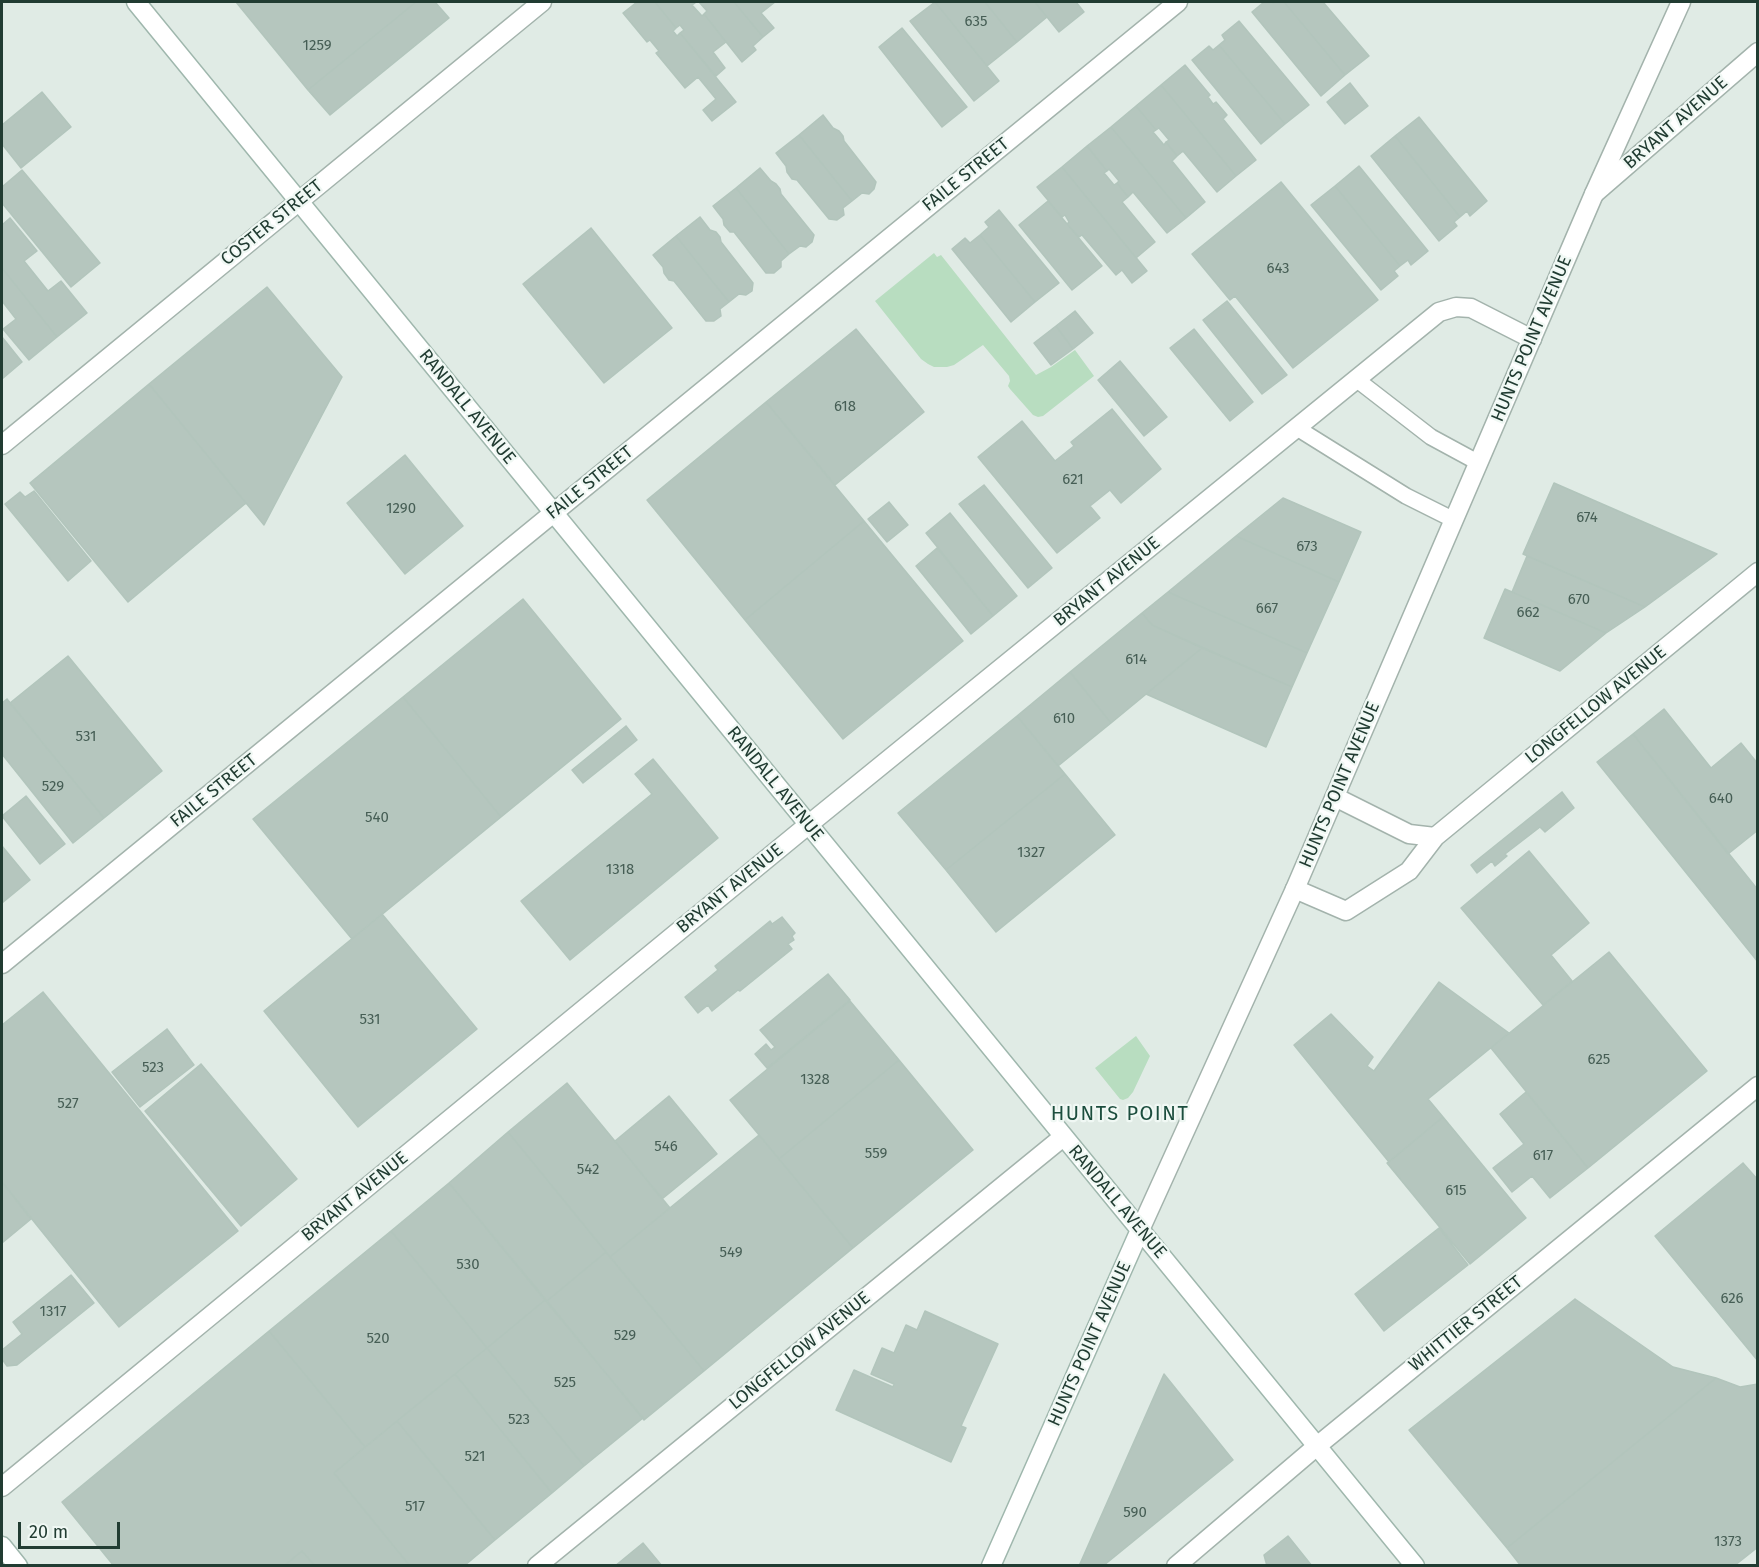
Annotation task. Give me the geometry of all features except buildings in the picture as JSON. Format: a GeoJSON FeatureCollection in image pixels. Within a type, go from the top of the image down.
{"type":"FeatureCollection","features":[{"type":"Feature","properties":{"kind":"street","name":"RANDALL AVENUE"},"geometry":{"type":"LineString","coordinates":[[136,2],[1415,1566]]}},
{"type":"Feature","properties":{"kind":"street","name":"COSTER STREET"},"geometry":{"type":"LineString","coordinates":[[2,445],[542,2]]}},
{"type":"Feature","properties":{"kind":"street","name":"FAILE STREET"},"geometry":{"type":"LineString","coordinates":[[2,964],[1178,2]]}},
{"type":"Feature","properties":{"kind":"street","name":"HUNTS POINT AVENUE"},"geometry":{"type":"LineString","coordinates":[[991,1566],[1295,889],[1594,194],[1681,2]]}},
{"type":"Feature","properties":{"kind":"street","name":"BRYANT AVENUE"},"geometry":{"type":"LineString","coordinates":[[1594,194],[1758,52]]}},
{"type":"Feature","properties":{"kind":"street","name":"BRYANT AVENUE"},"geometry":{"type":"LineString","coordinates":[[2,1486],[808,825],[1439,312],[1456,307],[1471,308],[1532,339]]}},
{"type":"Feature","properties":{"kind":"street","name":"LONGFELLOW AVENUE"},"geometry":{"type":"LineString","coordinates":[[1295,889],[1346,911],[1409,871],[1435,837],[1758,572]]}},
{"type":"Feature","properties":{"kind":"street"},"geometry":{"type":"LineString","coordinates":[[1335,797],[1409,834],[1435,837]]}},
{"type":"Feature","properties":{"kind":"street","name":"WHITTIER STREET"},"geometry":{"type":"LineString","coordinates":[[1176,1566],[1317,1446],[1758,1086]]}},
{"type":"Feature","properties":{"kind":"street","name":"LONGFELLOW AVENUE"},"geometry":{"type":"LineString","coordinates":[[537,1566],[1063,1137]]}},
{"type":"Feature","properties":{"kind":"street"},"geometry":{"type":"LineString","coordinates":[[2,1546],[18,1566]]}},
{"type":"Feature","properties":{"kind":"lane"},"geometry":{"type":"LineString","coordinates":[[1356,379],[1431,437],[1479,463]]}},
{"type":"Feature","properties":{"kind":"lane"},"geometry":{"type":"LineString","coordinates":[[1297,428],[1406,496],[1454,520]]}},
{"type":"Feature","properties":{"kind":"green space"},"geometry":{"type":"Polygon","coordinates":[[[934,253],[937,257],[941,255],[1036,375],[1075,350],[1094,376],[1043,416],[1038,417],[1033,415],[1010,389],[1009,376],[983,345],[954,365],[947,367],[934,367],[921,359],[875,301],[934,253]]]}},
{"type":"Feature","properties":{"kind":"green space"},"geometry":{"type":"Polygon","coordinates":[[[1136,1036],[1150,1056],[1133,1092],[1123,1100],[1095,1068],[1136,1036]]]}},
{"type":"Feature","properties":{"kind":"district","name":"HUNTS POINT"},"geometry":{"type":"Point","coordinates":[1120,1114]}}]}
